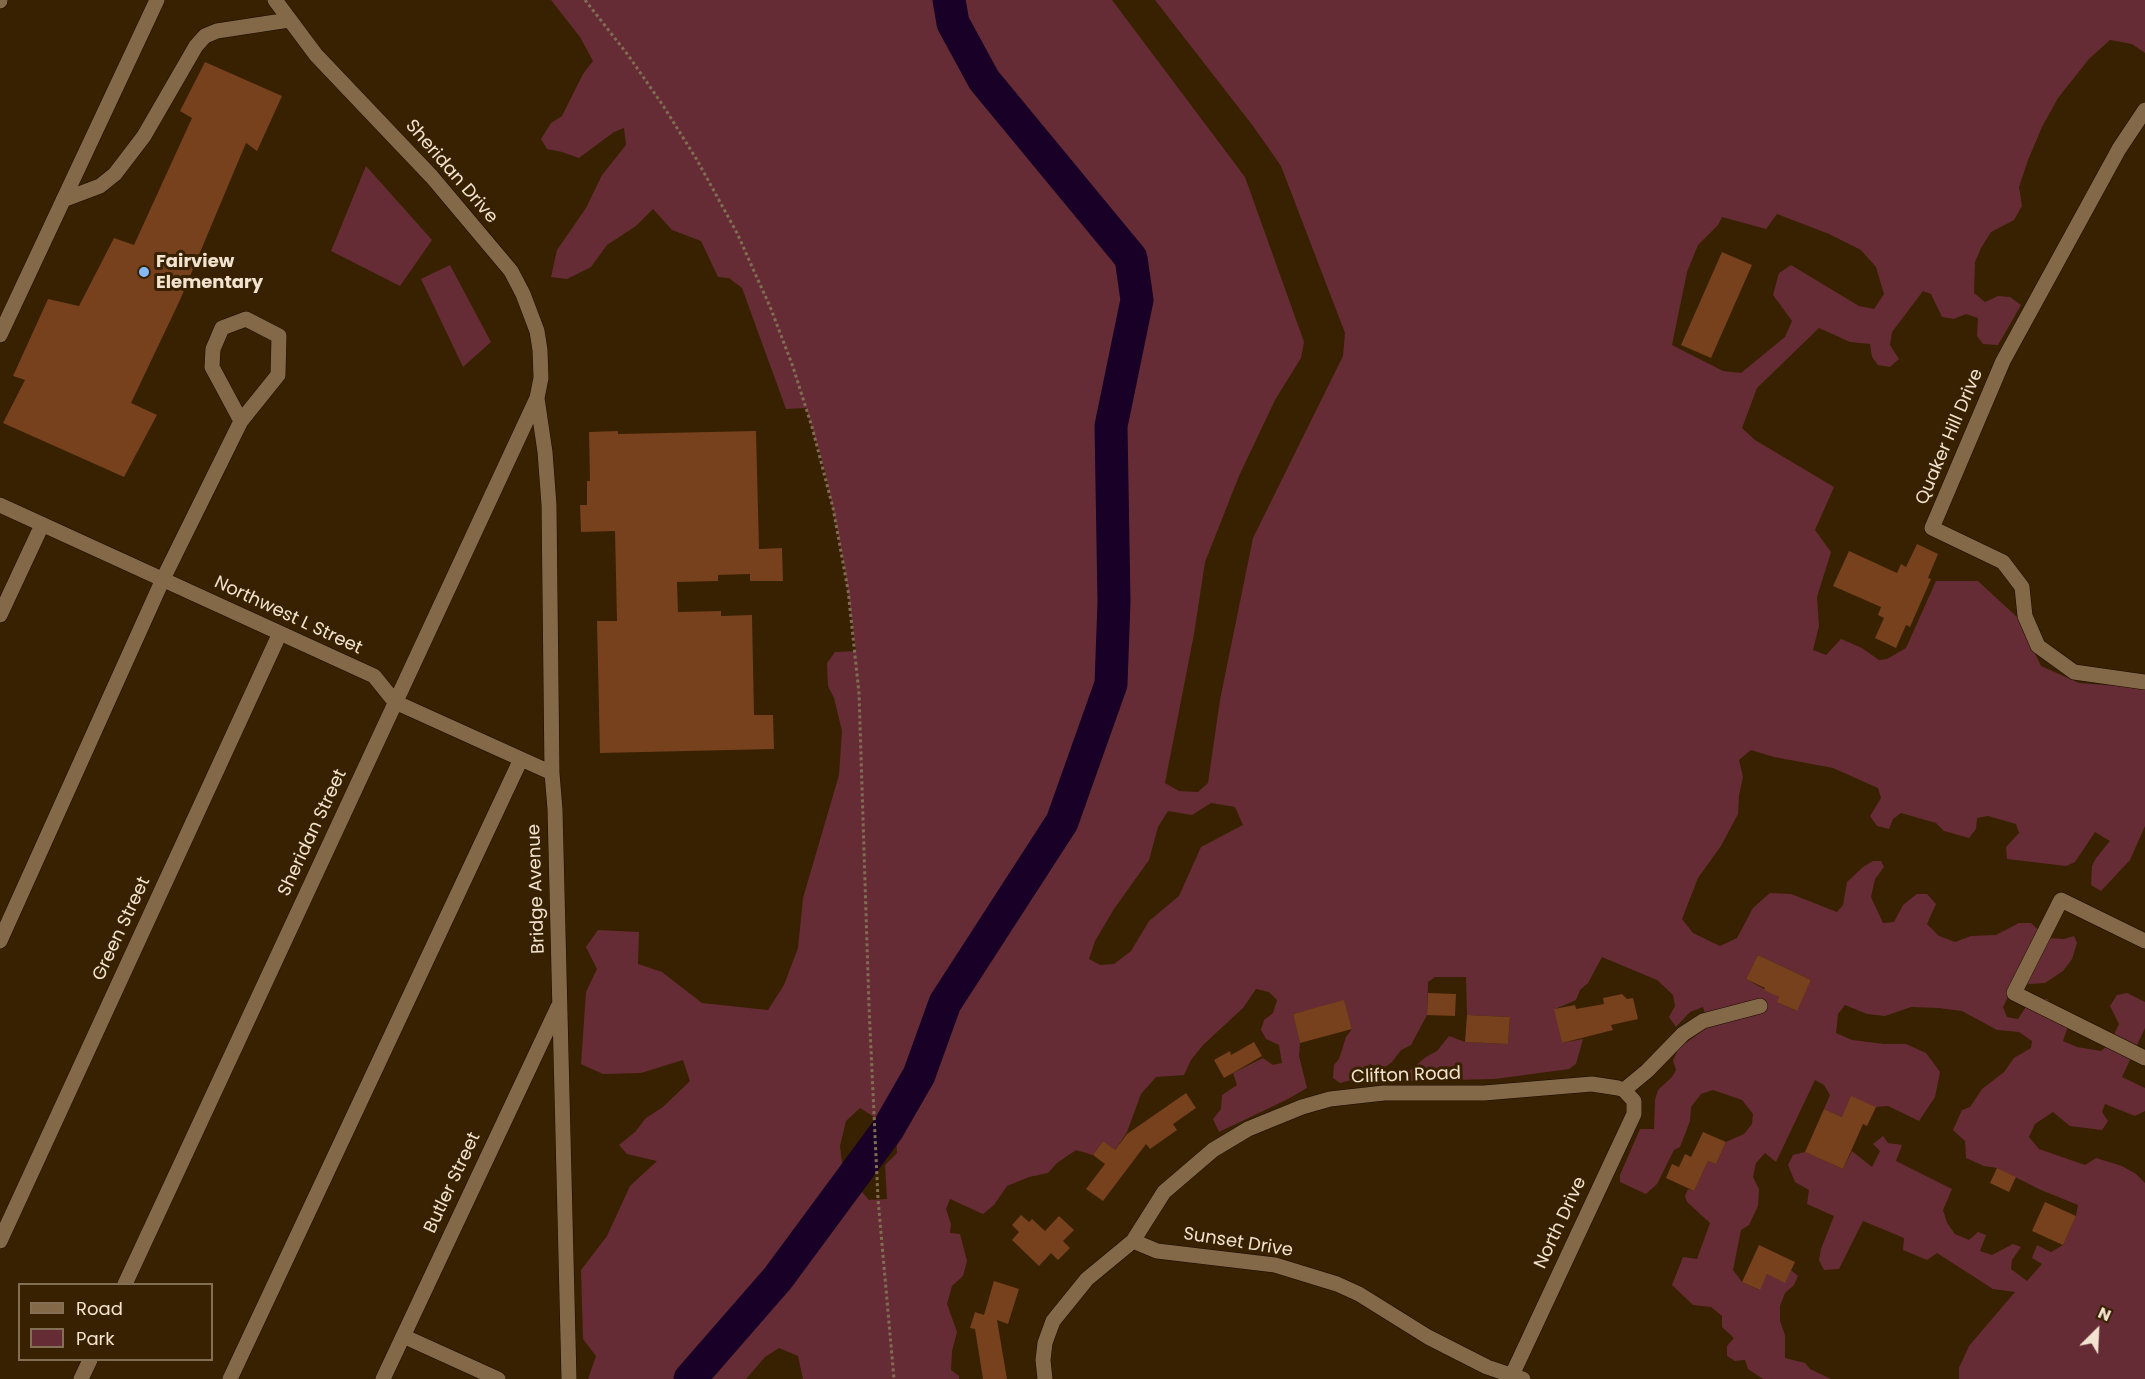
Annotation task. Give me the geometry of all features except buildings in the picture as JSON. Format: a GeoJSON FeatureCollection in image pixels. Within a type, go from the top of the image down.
{"type":"FeatureCollection","features":[{"type":"Feature","properties":{"kind":"street"},"geometry":{"type":"LineString","coordinates":[[0,335],[157,0]]}},
{"type":"Feature","properties":{"kind":"street","name":"Sheridan Drive"},"geometry":{"type":"LineString","coordinates":[[275,0],[316,55],[432,177],[511,271],[524,294],[537,332],[541,378],[537,398]]}},
{"type":"Feature","properties":{"kind":"street"},"geometry":{"type":"LineString","coordinates":[[63,200],[100,186],[116,174],[144,136],[196,46],[205,36],[217,31],[289,21]]}},
{"type":"Feature","properties":{"kind":"street","name":"Quaker Hill Drive"},"geometry":{"type":"LineString","coordinates":[[2145,111],[2119,149],[2003,361],[1932,528],[2003,562],[2022,586],[2025,616],[2038,646],[2074,672],[2145,682]]}},
{"type":"Feature","properties":{"kind":"street"},"geometry":{"type":"LineString","coordinates":[[0,941],[163,579],[241,421],[278,375],[279,336],[246,319],[222,328],[213,349],[212,367],[241,421]]}},
{"type":"Feature","properties":{"kind":"street","name":"Sheridan Street"},"geometry":{"type":"LineString","coordinates":[[125,1283],[537,398]]}},
{"type":"Feature","properties":{"kind":"street","name":"Bridge Avenue"},"geometry":{"type":"LineString","coordinates":[[537,398],[545,452],[549,505],[552,774],[555,809],[569,1379]]}},
{"type":"Feature","properties":{"kind":"street","name":"Northwest L Street"},"geometry":{"type":"LineString","coordinates":[[0,505],[374,676],[395,702],[552,774]]}},
{"type":"Feature","properties":{"kind":"street"},"geometry":{"type":"LineString","coordinates":[[0,615],[42,525]]}},
{"type":"Feature","properties":{"kind":"street","name":"Green Street"},"geometry":{"type":"LineString","coordinates":[[0,1241],[280,633]]}},
{"type":"Feature","properties":{"kind":"street"},"geometry":{"type":"LineString","coordinates":[[230,1379],[521,759]]}},
{"type":"Feature","properties":{"kind":"street"},"geometry":{"type":"LineString","coordinates":[[2145,941],[2061,900],[2014,993],[2145,1058]]}},
{"type":"Feature","properties":{"kind":"street","name":"Butler Street"},"geometry":{"type":"LineString","coordinates":[[383,1379],[560,1004]]}},
{"type":"Feature","properties":{"kind":"street"},"geometry":{"type":"LineString","coordinates":[[1624,1090],[1647,1071],[1683,1034],[1702,1021],[1760,1006]]}},
{"type":"Feature","properties":{"kind":"street","name":"Clifton Road"},"geometry":{"type":"LineString","coordinates":[[1133,1241],[1164,1192],[1213,1150],[1248,1129],[1302,1107],[1330,1099],[1384,1093],[1484,1093],[1592,1084],[1624,1090]]}},
{"type":"Feature","properties":{"kind":"street","name":"North Drive"},"geometry":{"type":"LineString","coordinates":[[1518,1377],[1634,1114],[1634,1101],[1624,1090]]}},
{"type":"Feature","properties":{"kind":"street"},"geometry":{"type":"LineString","coordinates":[[1045,1379],[1043,1360],[1053,1321],[1087,1279],[1133,1241]]}},
{"type":"Feature","properties":{"kind":"street","name":"Sunset Drive"},"geometry":{"type":"LineString","coordinates":[[1133,1241],[1156,1251],[1275,1265],[1337,1284],[1368,1299],[1428,1337],[1487,1367],[1518,1377]]}},
{"type":"Feature","properties":{"kind":"street"},"geometry":{"type":"LineString","coordinates":[[403,1336],[498,1379]]}},
{"type":"Feature","properties":{"kind":"street"},"geometry":{"type":"LineString","coordinates":[[81,1379],[89,1361]]}},
{"type":"Feature","properties":{"kind":"path"},"geometry":{"type":"LineString","coordinates":[[585,0],[652,89],[697,160],[727,215],[775,319],[812,427],[837,528],[856,652],[878,1199],[894,1379]]}},
{"type":"Feature","properties":{"kind":"green space"},"geometry":{"type":"Polygon","coordinates":[[[551,0],[1112,0],[1245,177],[1304,342],[1301,358],[1275,400],[1239,476],[1205,562],[1194,634],[1165,783],[1179,791],[1198,792],[1208,783],[1220,700],[1253,538],[1343,356],[1345,333],[1281,166],[1253,126],[1155,0],[2145,0],[2145,53],[2132,44],[2110,40],[2089,59],[2058,98],[2042,127],[2019,187],[2022,206],[2014,220],[1991,232],[1975,262],[1974,293],[1985,302],[1998,296],[2010,297],[2021,305],[1998,345],[1983,344],[1977,336],[1978,318],[1966,314],[1954,319],[1942,317],[1931,294],[1923,291],[1892,332],[1890,345],[1899,359],[1890,367],[1878,365],[1872,357],[1870,344],[1850,342],[1819,328],[1757,388],[1742,428],[1755,440],[1834,487],[1815,530],[1831,552],[1817,597],[1819,626],[1813,650],[1826,655],[1841,639],[1862,648],[1879,660],[1887,659],[1906,648],[1936,581],[1978,581],[2018,618],[2041,666],[2079,683],[2145,688],[2145,826],[2130,860],[2101,891],[2091,885],[2092,866],[2110,841],[2095,832],[2075,862],[2066,866],[2007,859],[2006,847],[2019,833],[2016,824],[1988,816],[1977,818],[1976,829],[1969,838],[1944,831],[1936,823],[1901,813],[1893,819],[1889,829],[1877,826],[1870,816],[1881,798],[1878,788],[1833,768],[1774,757],[1751,750],[1739,760],[1743,777],[1738,814],[1721,846],[1698,878],[1682,919],[1693,933],[1720,946],[1737,938],[1753,908],[1770,893],[1791,894],[1837,912],[1843,905],[1847,882],[1863,867],[1873,861],[1881,861],[1884,867],[1875,879],[1871,897],[1883,923],[1894,922],[1903,905],[1917,894],[1927,894],[1936,904],[1927,924],[1939,936],[1955,942],[1971,936],[1996,935],[2019,923],[2031,923],[2047,938],[2064,939],[2074,936],[2077,943],[2072,959],[2063,971],[2045,983],[2029,984],[2017,979],[2003,1007],[2007,1017],[2018,1019],[2031,999],[2047,999],[2065,1018],[2068,1026],[2063,1041],[2077,1047],[2101,1051],[2110,1043],[2119,1024],[2110,1006],[2117,995],[2127,993],[2145,1002],[2145,1028],[2122,1077],[2145,1088],[2145,1111],[2135,1116],[2105,1104],[2102,1112],[2108,1121],[2102,1130],[2070,1126],[2053,1112],[2035,1124],[2029,1137],[2039,1149],[2085,1165],[2096,1158],[2122,1166],[2136,1174],[2145,1183],[2145,1379],[1959,1379],[1959,1368],[1969,1346],[2015,1292],[1993,1289],[1937,1253],[1927,1260],[1903,1250],[1904,1238],[1863,1221],[1839,1269],[1824,1270],[1819,1260],[1821,1249],[1834,1216],[1807,1204],[1809,1190],[1795,1182],[1788,1165],[1793,1155],[1805,1152],[1843,1169],[1852,1151],[1872,1167],[1880,1151],[1873,1144],[1883,1136],[1888,1143],[1902,1145],[1896,1161],[1952,1189],[1943,1210],[1947,1223],[1955,1234],[1969,1240],[1978,1232],[1986,1235],[1980,1251],[1992,1255],[2013,1244],[2021,1247],[2012,1260],[2011,1269],[2027,1281],[2042,1264],[2032,1258],[2037,1245],[2051,1252],[2063,1245],[2076,1216],[2078,1205],[1997,1168],[1984,1166],[1966,1158],[1965,1141],[1953,1130],[1962,1110],[1970,1107],[1982,1089],[2004,1072],[2014,1058],[2031,1048],[2032,1041],[2019,1032],[1997,1030],[1962,1011],[1939,1008],[1911,1007],[1885,1016],[1867,1014],[1845,1005],[1838,1014],[1836,1033],[1852,1040],[1906,1044],[1926,1053],[1940,1072],[1935,1097],[1919,1121],[1888,1106],[1876,1107],[1842,1117],[1824,1109],[1830,1095],[1824,1085],[1815,1080],[1776,1162],[1765,1153],[1756,1163],[1753,1177],[1759,1189],[1758,1206],[1749,1225],[1741,1230],[1733,1270],[1742,1282],[1759,1290],[1767,1274],[1785,1282],[1791,1270],[1798,1276],[1794,1285],[1785,1293],[1780,1306],[1780,1321],[1785,1335],[1785,1358],[1805,1363],[1810,1369],[1831,1379],[1763,1379],[1748,1369],[1745,1360],[1735,1361],[1727,1356],[1727,1346],[1734,1338],[1722,1327],[1722,1316],[1711,1307],[1693,1305],[1672,1285],[1683,1257],[1697,1259],[1710,1223],[1687,1202],[1685,1196],[1688,1189],[1694,1191],[1708,1161],[1716,1164],[1726,1142],[1744,1134],[1752,1124],[1753,1114],[1742,1100],[1713,1090],[1701,1094],[1691,1107],[1690,1121],[1680,1147],[1674,1150],[1657,1184],[1646,1194],[1620,1182],[1620,1175],[1640,1129],[1654,1129],[1655,1100],[1658,1090],[1676,1070],[1673,1060],[1679,1048],[1709,1026],[1703,1007],[1690,1012],[1676,1027],[1669,1017],[1675,1006],[1673,995],[1657,980],[1602,957],[1576,1000],[1555,1009],[1562,1043],[1583,1039],[1576,1064],[1569,1069],[1495,1079],[1404,1081],[1409,1071],[1437,1051],[1449,1036],[1465,1042],[1508,1044],[1510,1017],[1467,1015],[1466,977],[1435,977],[1428,982],[1427,1015],[1411,1045],[1401,1050],[1383,1069],[1370,1064],[1355,1079],[1340,1083],[1333,1078],[1334,1065],[1352,1029],[1344,1001],[1293,1014],[1300,1043],[1299,1056],[1307,1088],[1219,1132],[1213,1119],[1221,1109],[1222,1095],[1237,1085],[1233,1073],[1263,1058],[1273,1065],[1282,1063],[1279,1045],[1266,1039],[1261,1030],[1264,1020],[1273,1013],[1277,1000],[1269,992],[1256,989],[1243,1008],[1203,1045],[1191,1060],[1184,1075],[1156,1077],[1141,1094],[1127,1132],[1115,1150],[1103,1141],[1093,1155],[1076,1150],[1057,1163],[1048,1173],[1029,1177],[1007,1186],[994,1205],[983,1214],[950,1199],[946,1209],[951,1224],[950,1233],[960,1234],[967,1261],[963,1276],[952,1286],[947,1304],[957,1332],[952,1351],[951,1370],[959,1376],[959,1379],[803,1379],[798,1356],[779,1348],[765,1357],[746,1379],[588,1379],[596,1356],[583,1339],[581,1270],[607,1236],[630,1186],[657,1161],[627,1154],[619,1145],[635,1132],[646,1118],[663,1107],[690,1081],[683,1060],[641,1073],[603,1074],[581,1064],[586,992],[597,969],[586,947],[598,930],[639,932],[638,964],[662,972],[702,1003],[768,1010],[784,985],[798,948],[803,898],[839,775],[842,731],[834,698],[828,686],[827,663],[835,652],[856,651],[837,528],[824,467],[806,408],[786,409],[742,288],[729,278],[718,277],[701,241],[672,230],[653,209],[636,226],[607,245],[591,267],[567,279],[551,277],[557,250],[586,208],[602,175],[626,145],[624,128],[614,132],[579,158],[547,149],[541,139],[551,123],[562,116],[583,74],[593,61],[580,37],[551,0]],[[1777,214],[1766,229],[1722,217],[1718,225],[1698,245],[1687,272],[1672,345],[1723,371],[1741,373],[1785,337],[1792,321],[1773,295],[1779,273],[1791,265],[1859,306],[1874,309],[1884,294],[1876,267],[1861,250],[1829,234],[1777,214]],[[1211,803],[1192,815],[1168,811],[1158,827],[1149,860],[1114,909],[1095,941],[1089,959],[1100,965],[1114,964],[1131,951],[1149,921],[1179,896],[1201,847],[1243,825],[1235,807],[1211,803]],[[1758,955],[1746,979],[1779,997],[1778,1002],[1796,1011],[1811,980],[1758,955]],[[860,1108],[846,1121],[840,1146],[843,1170],[869,1200],[887,1199],[885,1165],[897,1153],[896,1131],[860,1108]]]}},
{"type":"Feature","properties":{"kind":"green space"},"geometry":{"type":"Polygon","coordinates":[[[366,166],[432,240],[400,286],[331,251],[366,166]]]}},
{"type":"Feature","properties":{"kind":"green space"},"geometry":{"type":"Polygon","coordinates":[[[450,265],[491,342],[463,367],[421,279],[450,265]]]}},
{"type":"Feature","properties":{"kind":"waterway"},"geometry":{"type":"LineString","coordinates":[[690,1379],[778,1278],[888,1129],[919,1075],[945,1003],[1062,822],[1111,684],[1114,602],[1111,426],[1137,300],[1131,258],[984,80],[953,23],[949,0]]}},
{"type":"Feature","properties":{"kind":"place","name":"Fairview Elementary"},"geometry":{"type":"Point","coordinates":[144,272]}}]}
